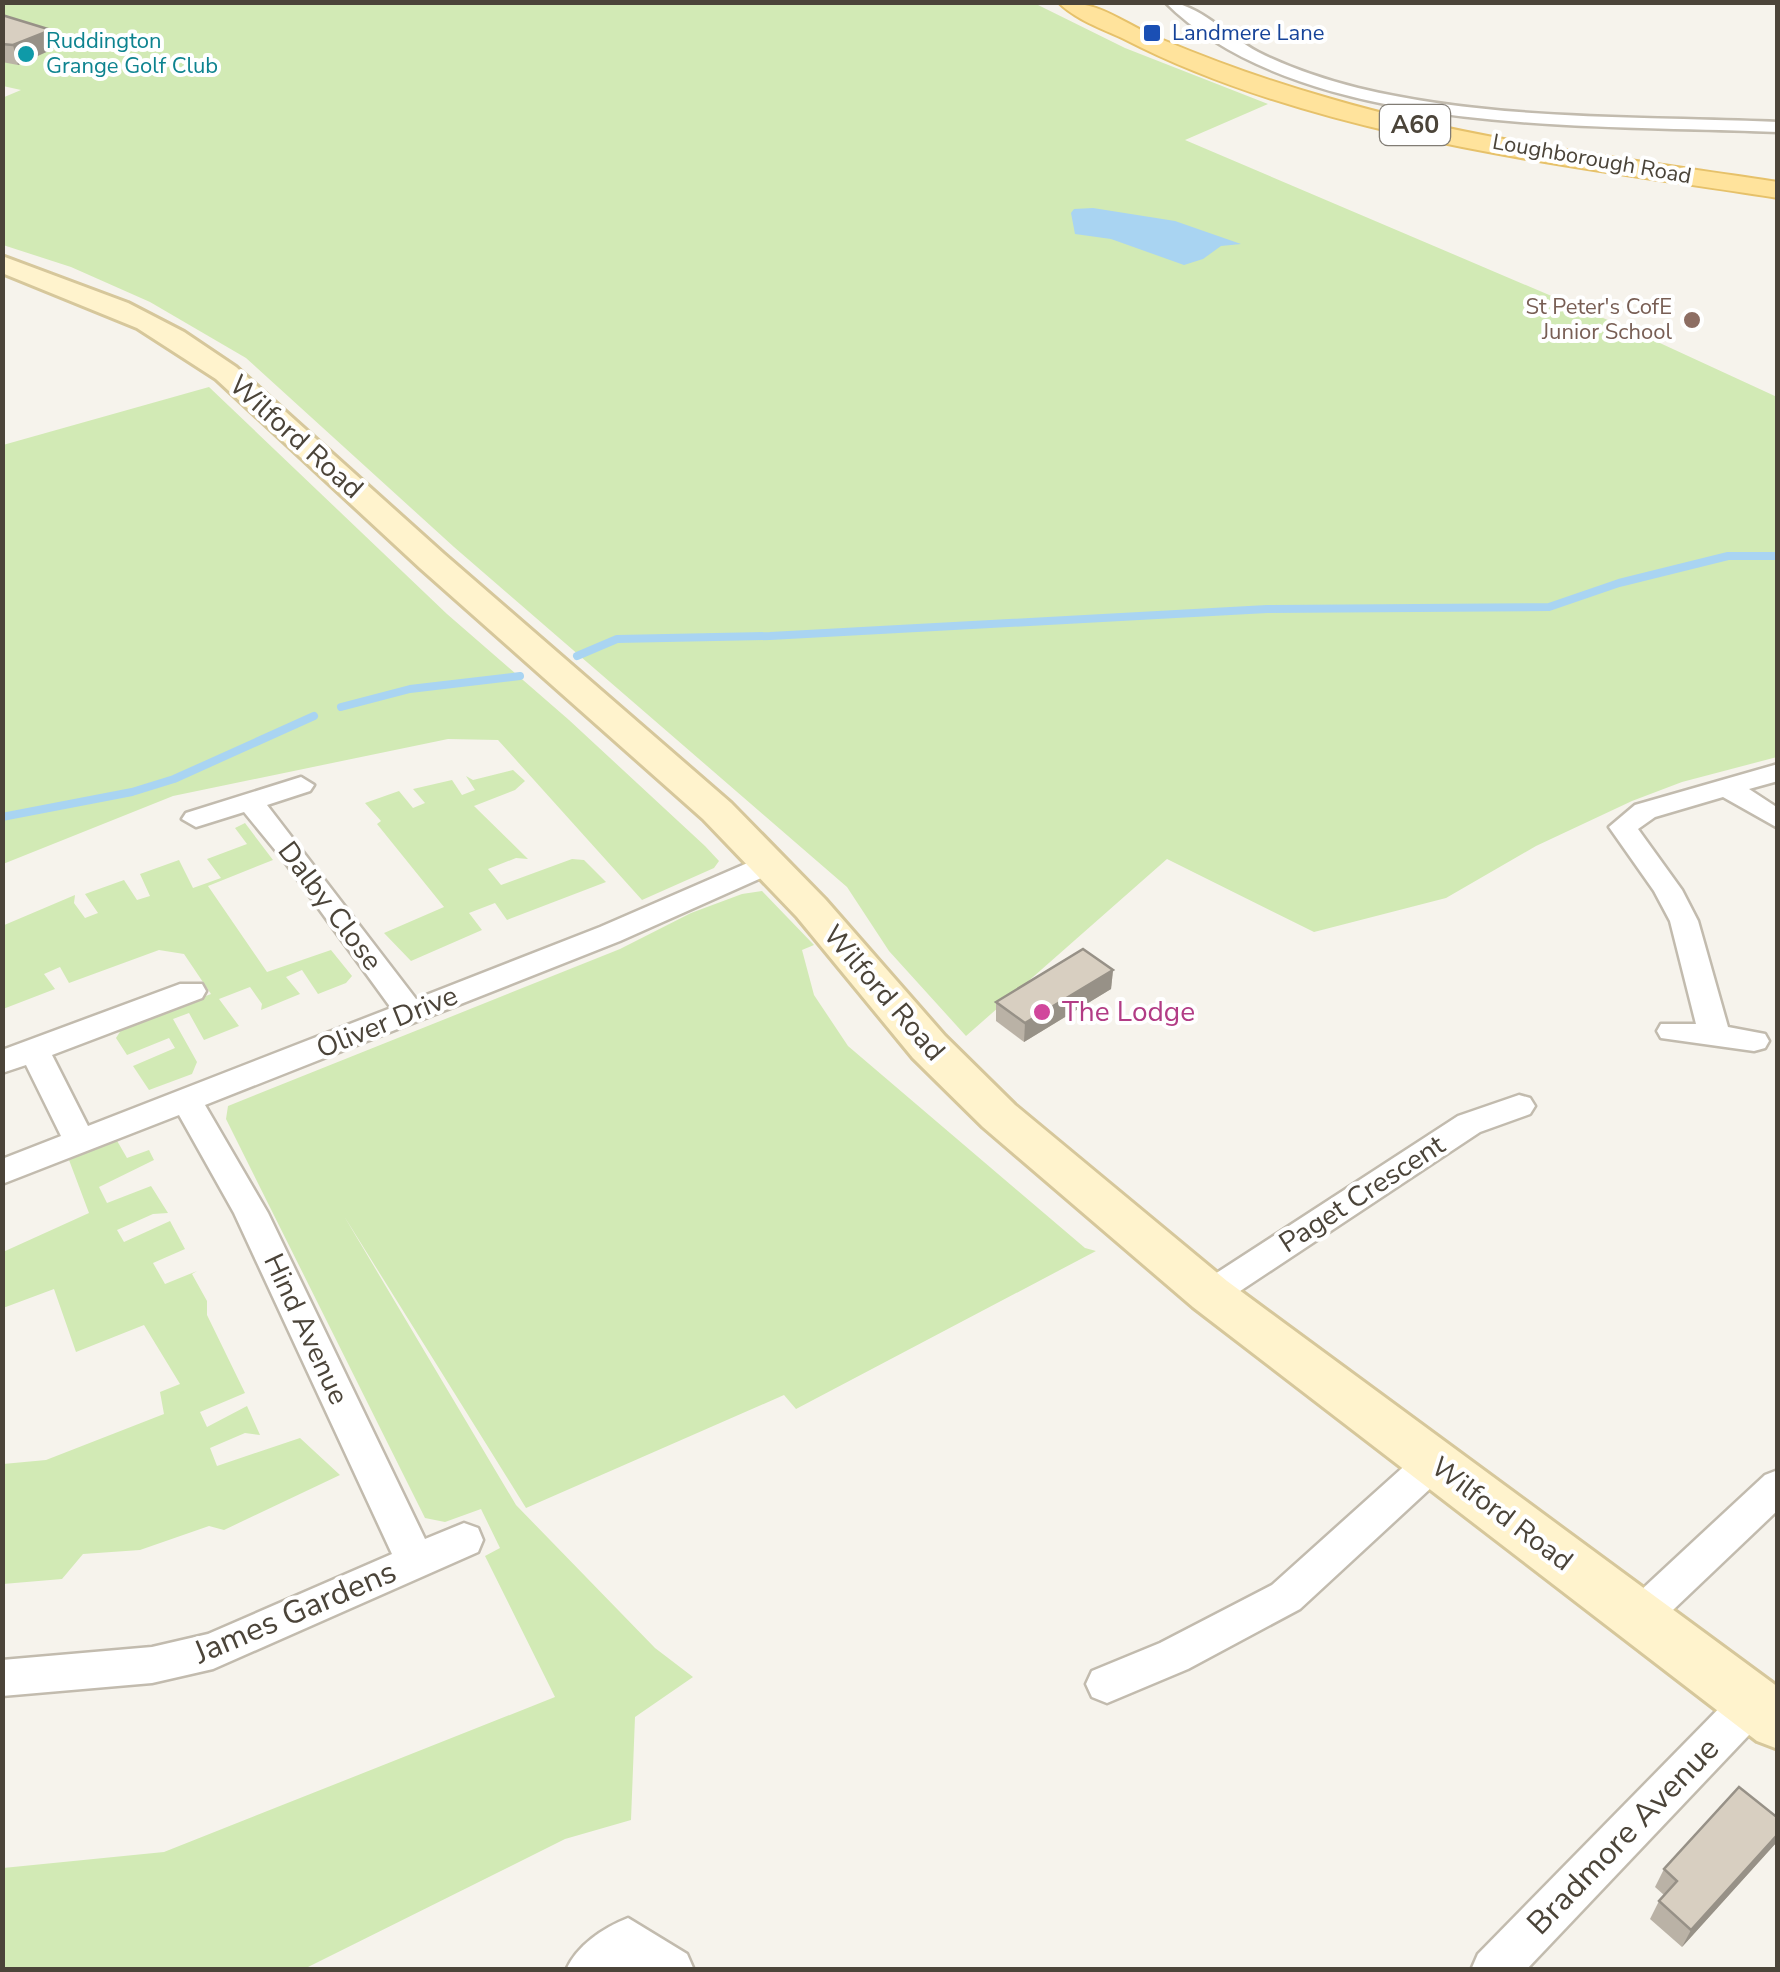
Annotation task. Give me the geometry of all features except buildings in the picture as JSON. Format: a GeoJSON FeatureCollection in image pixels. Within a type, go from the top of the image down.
{"type":"FeatureCollection","features":[{"type":"Feature","properties":{"kind":"main road","name":"Loughborough Road"},"geometry":{"type":"LineString","coordinates":[[1070,2],[1125,32],[1211,68],[1348,109],[1501,144],[1778,190]]}},
{"type":"Feature","properties":{"kind":"main road","name":"Wilford Road"},"geometry":{"type":"LineString","coordinates":[[2,264],[120,309],[199,351],[717,810],[968,1088],[1210,1294],[1765,1713]]}},
{"type":"Feature","properties":{"kind":"street","name":"Loughborough Road"},"geometry":{"type":"LineString","coordinates":[[1172,2],[1246,51],[1304,77],[1351,90],[1494,111],[1778,126]]}},
{"type":"Feature","properties":{"kind":"street"},"geometry":{"type":"LineString","coordinates":[[1716,1036],[1684,921],[1668,890],[1625,833],[1626,822],[1645,812],[1778,772]]}},
{"type":"Feature","properties":{"kind":"street"},"geometry":{"type":"LineString","coordinates":[[196,819],[300,785]]}},
{"type":"Feature","properties":{"kind":"street"},"geometry":{"type":"LineString","coordinates":[[1730,789],[1778,820]]}},
{"type":"Feature","properties":{"kind":"street","name":"Dalby Close"},"geometry":{"type":"LineString","coordinates":[[248,800],[295,856],[410,1013]]}},
{"type":"Feature","properties":{"kind":"street","name":"Oliver Drive"},"geometry":{"type":"LineString","coordinates":[[2,1172],[610,934],[769,864]]}},
{"type":"Feature","properties":{"kind":"street"},"geometry":{"type":"LineString","coordinates":[[2,1062],[192,991]]}},
{"type":"Feature","properties":{"kind":"street"},"geometry":{"type":"LineString","coordinates":[[1672,1031],[1754,1041]]}},
{"type":"Feature","properties":{"kind":"street"},"geometry":{"type":"LineString","coordinates":[[34,1050],[80,1142]]}},
{"type":"Feature","properties":{"kind":"street","name":"Hind Avenue"},"geometry":{"type":"LineString","coordinates":[[187,1101],[251,1213],[416,1562]]}},
{"type":"Feature","properties":{"kind":"street","name":"Paget Crescent"},"geometry":{"type":"LineString","coordinates":[[1210,1294],[1469,1124],[1519,1106]]}},
{"type":"Feature","properties":{"kind":"street"},"geometry":{"type":"LineString","coordinates":[[1107,1684],[1174,1656],[1286,1597],[1433,1463]]}},
{"type":"Feature","properties":{"kind":"street"},"geometry":{"type":"LineString","coordinates":[[1638,1617],[1778,1486]]}},
{"type":"Feature","properties":{"kind":"street","name":"James Gardens"},"geometry":{"type":"LineString","coordinates":[[2,1678],[152,1665],[213,1651],[464,1540]]}},
{"type":"Feature","properties":{"kind":"street","name":"Bradmore Avenue"},"geometry":{"type":"LineString","coordinates":[[1494,1970],[1765,1713]]}},
{"type":"Feature","properties":{"kind":"street"},"geometry":{"type":"LineString","coordinates":[[589,1970],[628,1940],[670,1970]]}},
{"type":"Feature","properties":{"kind":"green space","name":"Ruddington Grange Golf Club"},"geometry":{"type":"Polygon","coordinates":[[[3,3],[1034,3],[1125,48],[1268,104],[1185,140],[1636,332],[1777,397],[1777,757],[1682,782],[1632,801],[1536,846],[1446,898],[1314,932],[1167,859],[966,1036],[889,951],[847,887],[454,547],[246,358],[150,302],[71,267],[3,245],[2,98],[21,90],[3,86],[3,3]]]}},
{"type":"Feature","properties":{"kind":"green space"},"geometry":{"type":"Polygon","coordinates":[[[209,387],[447,614],[705,846],[719,861],[714,868],[642,900],[498,740],[448,739],[173,796],[3,864],[3,445],[209,387]]]}},
{"type":"Feature","properties":{"kind":"green space"},"geometry":{"type":"Polygon","coordinates":[[[513,770],[525,781],[515,790],[474,806],[528,859],[516,858],[488,869],[501,885],[572,859],[584,860],[606,882],[507,920],[495,903],[469,913],[482,930],[411,961],[384,933],[444,907],[377,824],[381,821],[365,803],[399,791],[413,808],[425,803],[413,789],[452,780],[462,795],[475,790],[466,776],[473,780],[513,770]]]}},
{"type":"Feature","properties":{"kind":"green space"},"geometry":{"type":"Polygon","coordinates":[[[245,823],[273,860],[208,886],[267,972],[331,950],[352,976],[346,983],[318,994],[302,970],[286,977],[300,994],[261,1010],[262,1004],[250,987],[219,999],[239,1026],[204,1040],[189,1013],[173,1019],[197,1062],[192,1074],[149,1090],[133,1066],[175,1048],[169,1038],[127,1055],[116,1038],[123,1027],[211,994],[184,954],[159,950],[69,983],[60,967],[44,974],[55,989],[3,1009],[2,926],[75,895],[74,903],[85,918],[98,913],[85,894],[124,880],[137,900],[150,896],[140,874],[179,860],[193,888],[221,878],[207,859],[247,844],[235,828],[245,823]]]}},
{"type":"Feature","properties":{"kind":"green space"},"geometry":{"type":"Polygon","coordinates":[[[762,891],[814,945],[802,950],[814,995],[848,1046],[1085,1248],[1096,1251],[796,1409],[784,1395],[526,1508],[344,1216],[516,1505],[655,1648],[693,1677],[635,1717],[631,1820],[565,1839],[304,1969],[3,1969],[3,1868],[164,1852],[555,1697],[485,1556],[500,1548],[481,1509],[445,1522],[425,1518],[226,1119],[228,1106],[620,949],[691,913],[742,894],[762,891]]]}},
{"type":"Feature","properties":{"kind":"green space"},"geometry":{"type":"Polygon","coordinates":[[[116,1139],[127,1158],[149,1150],[154,1160],[99,1187],[107,1203],[151,1186],[168,1213],[153,1214],[117,1230],[124,1242],[170,1221],[185,1249],[153,1263],[165,1284],[197,1271],[192,1274],[207,1301],[207,1315],[245,1393],[200,1412],[207,1427],[247,1406],[260,1435],[245,1433],[210,1448],[217,1466],[300,1438],[340,1475],[224,1530],[209,1526],[140,1550],[83,1554],[62,1579],[3,1584],[3,1464],[46,1460],[164,1414],[160,1392],[180,1384],[144,1325],[76,1352],[54,1289],[3,1308],[3,1252],[89,1213],[69,1160],[116,1139]]]}},
{"type":"Feature","properties":{"kind":"water"},"geometry":{"type":"Polygon","coordinates":[[[1093,208],[1175,221],[1241,244],[1221,246],[1203,259],[1184,265],[1111,239],[1075,234],[1071,213],[1074,209],[1093,208]]]}},
{"type":"Feature","properties":{"kind":"waterway"},"geometry":{"type":"LineString","coordinates":[[577,656],[617,639],[770,636],[1267,609],[1549,607],[1619,583],[1728,556],[1778,556]]}},
{"type":"Feature","properties":{"kind":"waterway"},"geometry":{"type":"LineString","coordinates":[[341,707],[410,689],[520,676]]}},
{"type":"Feature","properties":{"kind":"waterway"},"geometry":{"type":"LineString","coordinates":[[2,817],[132,792],[174,779],[314,716]]}},
{"type":"Feature","properties":{"kind":"place","name":"Landmere Lane"},"geometry":{"type":"Point","coordinates":[1152,33]}},
{"type":"Feature","properties":{"kind":"place","name":"Ruddington Grange Golf Club"},"geometry":{"type":"Point","coordinates":[26,54]}},
{"type":"Feature","properties":{"kind":"place","name":"St Peter's CofE Junior School"},"geometry":{"type":"Point","coordinates":[1692,320]}},
{"type":"Feature","properties":{"kind":"place","name":"The Lodge"},"geometry":{"type":"Point","coordinates":[1042,1012]}}]}
